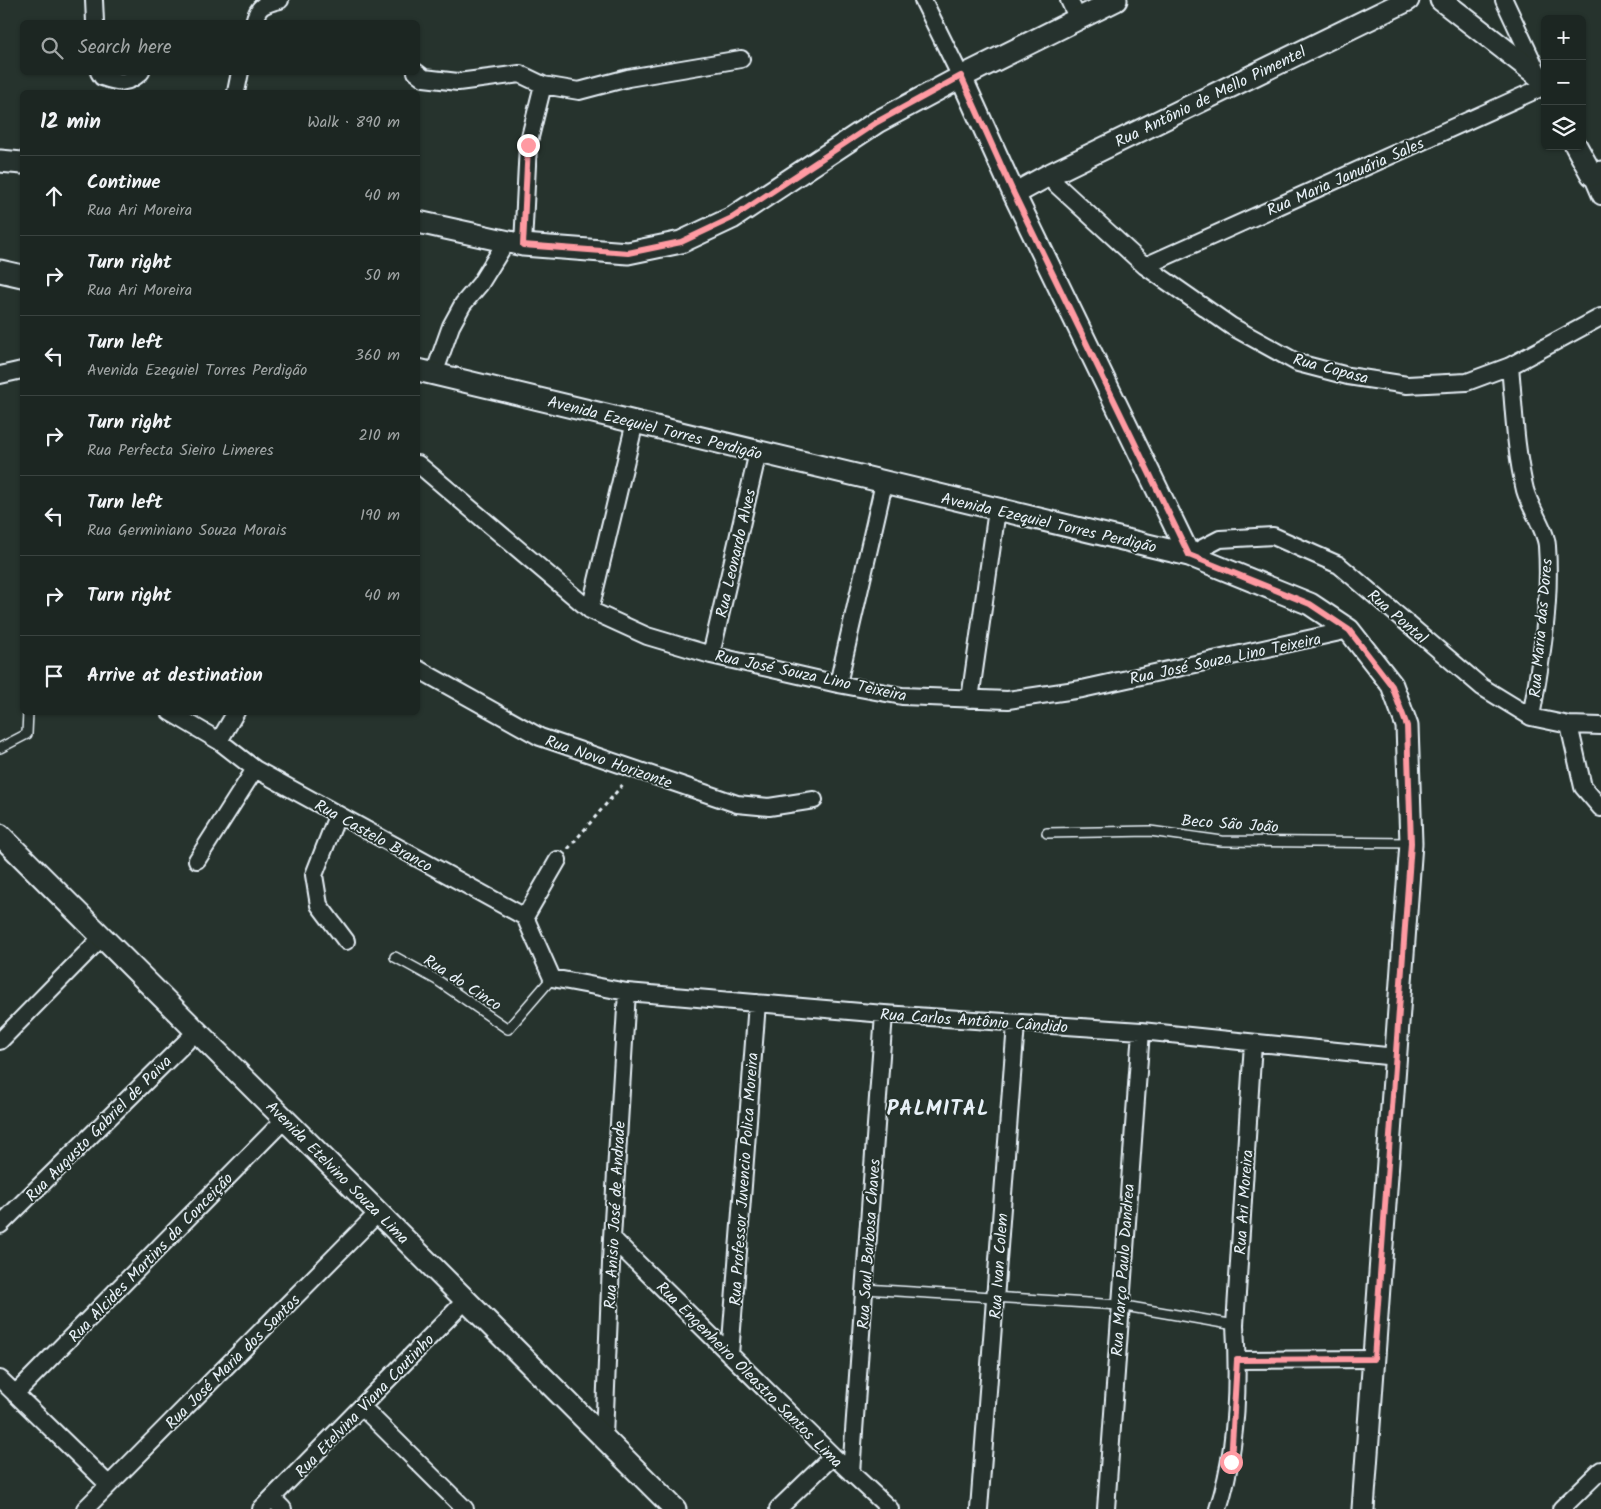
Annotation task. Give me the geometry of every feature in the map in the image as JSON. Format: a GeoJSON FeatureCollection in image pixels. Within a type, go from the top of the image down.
{"type":"FeatureCollection","features":[{"type":"Feature","properties":{"kind":"street"},"geometry":{"type":"LineString","coordinates":[[94,0],[94,20]]}},
{"type":"Feature","properties":{"kind":"street"},"geometry":{"type":"LineString","coordinates":[[254,20],[257,9],[262,4],[280,0]]}},
{"type":"Feature","properties":{"kind":"street"},"geometry":{"type":"LineString","coordinates":[[924,0],[961,76],[1014,194],[1189,555]]}},
{"type":"Feature","properties":{"kind":"street"},"geometry":{"type":"LineString","coordinates":[[1069,0],[1078,19]]}},
{"type":"Feature","properties":{"kind":"street"},"geometry":{"type":"LineString","coordinates":[[420,222],[514,243],[628,253],[681,242],[732,218],[877,122],[961,76],[1116,0]]}},
{"type":"Feature","properties":{"kind":"street","name":"Rua Antônio de Mello Pimentel"},"geometry":{"type":"LineString","coordinates":[[1014,194],[1047,176],[1408,0]]}},
{"type":"Feature","properties":{"kind":"street"},"geometry":{"type":"LineString","coordinates":[[1441,0],[1541,81]]}},
{"type":"Feature","properties":{"kind":"street"},"geometry":{"type":"LineString","coordinates":[[1504,0],[1541,79]]}},
{"type":"Feature","properties":{"kind":"street"},"geometry":{"type":"LineString","coordinates":[[420,75],[424,78],[458,82],[520,74],[544,85],[579,91],[628,78],[741,60]]}},
{"type":"Feature","properties":{"kind":"street"},"geometry":{"type":"LineString","coordinates":[[101,75],[121,83],[132,80],[138,75]]}},
{"type":"Feature","properties":{"kind":"street"},"geometry":{"type":"LineString","coordinates":[[236,90],[239,75]]}},
{"type":"Feature","properties":{"kind":"street","name":"Rua Maria Januária Sales"},"geometry":{"type":"LineString","coordinates":[[1145,266],[1541,84]]}},
{"type":"Feature","properties":{"kind":"street"},"geometry":{"type":"LineString","coordinates":[[426,372],[463,304],[514,243],[528,145],[544,85]]}},
{"type":"Feature","properties":{"kind":"street"},"geometry":{"type":"LineString","coordinates":[[1579,150],[1596,174],[1601,196]]}},
{"type":"Feature","properties":{"kind":"street"},"geometry":{"type":"LineString","coordinates":[[0,161],[20,163]]}},
{"type":"Feature","properties":{"kind":"street","name":"Rua Copasa"},"geometry":{"type":"LineString","coordinates":[[1047,176],[1145,266],[1231,326],[1298,363],[1348,376],[1407,385],[1467,382],[1510,366],[1601,317]]}},
{"type":"Feature","properties":{"kind":"street"},"geometry":{"type":"LineString","coordinates":[[0,271],[20,276]]}},
{"type":"Feature","properties":{"kind":"street","name":"Rua Maria das Dores"},"geometry":{"type":"LineString","coordinates":[[1510,366],[1517,458],[1528,501],[1547,544],[1546,600],[1540,666],[1531,716]]}},
{"type":"Feature","properties":{"kind":"street"},"geometry":{"type":"LineString","coordinates":[[0,375],[20,370]]}},
{"type":"Feature","properties":{"kind":"street","name":"Avenida Ezequiel Torres Perdigão"},"geometry":{"type":"LineString","coordinates":[[426,372],[1189,555],[1310,604],[1349,630],[1392,686],[1407,726],[1411,843],[1363,1509]]}},
{"type":"Feature","properties":{"kind":"street"},"geometry":{"type":"LineString","coordinates":[[590,610],[635,422]]}},
{"type":"Feature","properties":{"kind":"street","name":"Rua Leonardo Alves"},"geometry":{"type":"LineString","coordinates":[[711,655],[758,452]]}},
{"type":"Feature","properties":{"kind":"street","name":"Rua José Souza Lino Teixeira"},"geometry":{"type":"LineString","coordinates":[[420,466],[590,610],[647,636],[711,655],[838,684],[902,696],[1008,700],[1082,690],[1349,630]]}},
{"type":"Feature","properties":{"kind":"street"},"geometry":{"type":"LineString","coordinates":[[838,684],[884,483]]}},
{"type":"Feature","properties":{"kind":"street"},"geometry":{"type":"LineString","coordinates":[[970,699],[997,510]]}},
{"type":"Feature","properties":{"kind":"street","name":"Rua Pontal"},"geometry":{"type":"LineString","coordinates":[[1189,555],[1220,539],[1273,536],[1339,565],[1482,688],[1531,716],[1569,725],[1601,726]]}},
{"type":"Feature","properties":{"kind":"street","name":"Rua Novo Horizonte"},"geometry":{"type":"LineString","coordinates":[[420,671],[540,737],[737,804],[768,807],[814,800]]}},
{"type":"Feature","properties":{"kind":"street","name":"Rua Castelo Branco"},"geometry":{"type":"LineString","coordinates":[[175,715],[219,741],[255,769],[337,816],[525,917]]}},
{"type":"Feature","properties":{"kind":"street"},"geometry":{"type":"LineString","coordinates":[[219,741],[234,715]]}},
{"type":"Feature","properties":{"kind":"street"},"geometry":{"type":"LineString","coordinates":[[1569,725],[1583,787],[1601,808]]}},
{"type":"Feature","properties":{"kind":"street"},"geometry":{"type":"LineString","coordinates":[[197,860],[255,769]]}},
{"type":"Feature","properties":{"kind":"street"},"geometry":{"type":"LineString","coordinates":[[337,816],[314,875],[319,905],[346,941]]}},
{"type":"Feature","properties":{"kind":"street","name":"Avenida Etelvino Souza Lima"},"geometry":{"type":"LineString","coordinates":[[0,835],[676,1509]]}},
{"type":"Feature","properties":{"kind":"street"},"geometry":{"type":"LineString","coordinates":[[552,978],[525,917],[558,860]]}},
{"type":"Feature","properties":{"kind":"street"},"geometry":{"type":"LineString","coordinates":[[2,1035],[102,938]]}},
{"type":"Feature","properties":{"kind":"street","name":"Rua Carlos Antônio Cândido"},"geometry":{"type":"LineString","coordinates":[[552,978],[627,992],[884,1014],[1141,1031],[1396,1057]]}},
{"type":"Feature","properties":{"kind":"street","name":"Rua Anisio José de Andrade"},"geometry":{"type":"LineString","coordinates":[[604,1437],[612,1238],[627,992]]}},
{"type":"Feature","properties":{"kind":"street","name":"Rua Professor Juvencio Polica Moreira"},"geometry":{"type":"LineString","coordinates":[[730,1355],[757,1003]]}},
{"type":"Feature","properties":{"kind":"street","name":"Rua Saul Barbosa Chaves"},"geometry":{"type":"LineString","coordinates":[[851,1473],[884,1014]]}},
{"type":"Feature","properties":{"kind":"street","name":"Rua Ivan Colem"},"geometry":{"type":"LineString","coordinates":[[979,1509],[1016,1024]]}},
{"type":"Feature","properties":{"kind":"street","name":"Rua Março Paulo Dandrea"},"geometry":{"type":"LineString","coordinates":[[1106,1509],[1119,1306],[1141,1031]]}},
{"type":"Feature","properties":{"kind":"street","name":"Rua Augusto Gabriel de Paiva"},"geometry":{"type":"LineString","coordinates":[[0,1225],[196,1032]]}},
{"type":"Feature","properties":{"kind":"street","name":"Rua Ari Moreira"},"geometry":{"type":"LineString","coordinates":[[1218,1509],[1231,1462],[1237,1360],[1235,1324],[1253,1043]]}},
{"type":"Feature","properties":{"kind":"street","name":"Rua Alcides Martins da Conceição"},"geometry":{"type":"LineString","coordinates":[[15,1394],[285,1119]]}},
{"type":"Feature","properties":{"kind":"street","name":"Rua José Maria dos Santos"},"geometry":{"type":"LineString","coordinates":[[85,1509],[378,1212]]}},
{"type":"Feature","properties":{"kind":"street","name":"Rua Engenheiro Oleastro Santos Lima"},"geometry":{"type":"LineString","coordinates":[[612,1238],[833,1456],[890,1509]]}},
{"type":"Feature","properties":{"kind":"street","name":"Rua Etelvina Viana Coutinho"},"geometry":{"type":"LineString","coordinates":[[272,1505],[362,1407],[466,1300]]}},
{"type":"Feature","properties":{"kind":"street"},"geometry":{"type":"LineString","coordinates":[[1237,1360],[1374,1359]]}},
{"type":"Feature","properties":{"kind":"street"},"geometry":{"type":"LineString","coordinates":[[0,1379],[109,1485]]}},
{"type":"Feature","properties":{"kind":"street"},"geometry":{"type":"LineString","coordinates":[[362,1407],[465,1509]]}},
{"type":"Feature","properties":{"kind":"street"},"geometry":{"type":"LineString","coordinates":[[778,1509],[833,1456]]}},
{"type":"Feature","properties":{"kind":"street"},"geometry":{"type":"LineString","coordinates":[[1561,1509],[1601,1470]]}},
{"type":"Feature","properties":{"kind":"lane"},"geometry":{"type":"LineString","coordinates":[[0,748],[28,734],[28,715]]}},
{"type":"Feature","properties":{"kind":"lane","name":"Beco São João"},"geometry":{"type":"LineString","coordinates":[[1047,832],[1150,831],[1222,840],[1411,843]]}},
{"type":"Feature","properties":{"kind":"lane","name":"Rua do Cinco"},"geometry":{"type":"LineString","coordinates":[[395,956],[437,980],[508,1029],[552,978]]}},
{"type":"Feature","properties":{"kind":"lane"},"geometry":{"type":"LineString","coordinates":[[865,1289],[1119,1306],[1235,1324]]}},
{"type":"Feature","properties":{"kind":"path"},"geometry":{"type":"LineString","coordinates":[[558,860],[636,770]]}},
{"type":"Feature","properties":{"kind":"district","name":"PALMITAL"},"geometry":{"type":"Point","coordinates":[938,1108]}},
{"type":"Feature","properties":{"kind":"route"},"geometry":{"type":"LineString","coordinates":[[528,145],[523,245],[628,253],[681,242],[732,218],[877,122],[961,76],[1014,194],[1189,555],[1310,604],[1349,630],[1392,686],[1407,726],[1411,843],[1374,1359],[1237,1360],[1231,1462]]}}]}
